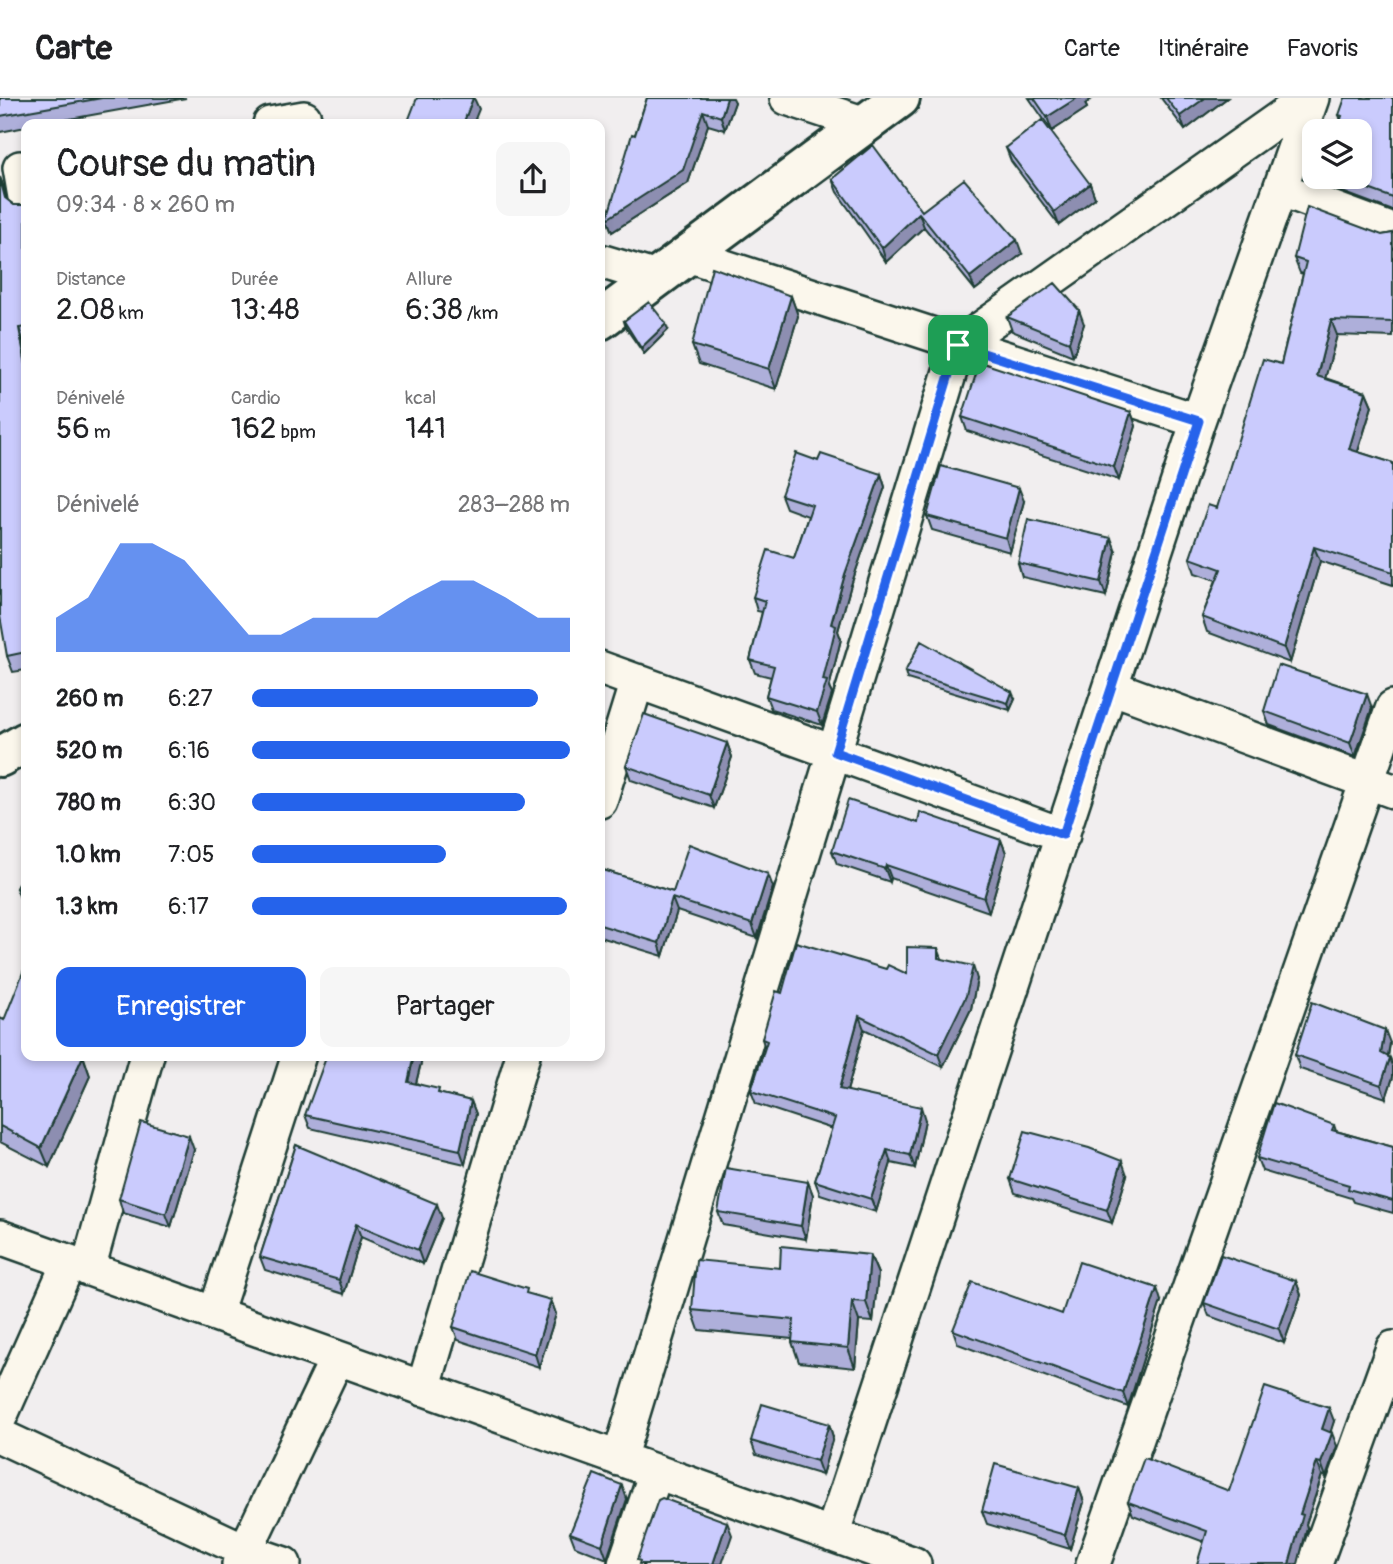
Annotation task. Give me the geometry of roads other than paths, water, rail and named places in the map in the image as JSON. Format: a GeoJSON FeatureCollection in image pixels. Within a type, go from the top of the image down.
{"type":"FeatureCollection","features":[{"type":"Feature","properties":{"kind":"street"},"geometry":{"type":"LineString","coordinates":[[787,98],[865,124]]}},
{"type":"Feature","properties":{"kind":"street"},"geometry":{"type":"LineString","coordinates":[[605,316],[900,98]]}},
{"type":"Feature","properties":{"kind":"street"},"geometry":{"type":"LineString","coordinates":[[832,1535],[1199,421],[1310,98]]}},
{"type":"Feature","properties":{"kind":"street"},"geometry":{"type":"LineString","coordinates":[[620,1459],[958,345],[1310,98]]}},
{"type":"Feature","properties":{"kind":"street"},"geometry":{"type":"LineString","coordinates":[[287,119],[304,114]]}},
{"type":"Feature","properties":{"kind":"street"},"geometry":{"type":"LineString","coordinates":[[15,169],[21,188]]}},
{"type":"Feature","properties":{"kind":"street"},"geometry":{"type":"LineString","coordinates":[[1280,189],[1393,231]]}},
{"type":"Feature","properties":{"kind":"street"},"geometry":{"type":"LineString","coordinates":[[688,255],[958,345],[1199,421]]}},
{"type":"Feature","properties":{"kind":"street"},"geometry":{"type":"LineString","coordinates":[[605,262],[657,278]]}},
{"type":"Feature","properties":{"kind":"street"},"geometry":{"type":"LineString","coordinates":[[605,669],[1063,835]]}},
{"type":"Feature","properties":{"kind":"street"},"geometry":{"type":"LineString","coordinates":[[605,785],[637,681]]}},
{"type":"Feature","properties":{"kind":"street"},"geometry":{"type":"LineString","coordinates":[[1111,687],[1380,786]]}},
{"type":"Feature","properties":{"kind":"street"},"geometry":{"type":"LineString","coordinates":[[1093,1564],[1380,786],[1393,707]]}},
{"type":"Feature","properties":{"kind":"street"},"geometry":{"type":"LineString","coordinates":[[0,757],[21,744]]}},
{"type":"Feature","properties":{"kind":"street"},"geometry":{"type":"LineString","coordinates":[[0,1417],[79,1265],[145,1061]]}},
{"type":"Feature","properties":{"kind":"street"},"geometry":{"type":"LineString","coordinates":[[215,1314],[297,1061]]}},
{"type":"Feature","properties":{"kind":"street"},"geometry":{"type":"LineString","coordinates":[[422,1389],[521,1061]]}},
{"type":"Feature","properties":{"kind":"street"},"geometry":{"type":"LineString","coordinates":[[0,1237],[901,1562]]}},
{"type":"Feature","properties":{"kind":"street"},"geometry":{"type":"LineString","coordinates":[[1315,1564],[1393,1348]]}},
{"type":"Feature","properties":{"kind":"street"},"geometry":{"type":"LineString","coordinates":[[242,1557],[337,1358]]}},
{"type":"Feature","properties":{"kind":"street"},"geometry":{"type":"LineString","coordinates":[[0,1436],[242,1557],[284,1564]]}},
{"type":"Feature","properties":{"kind":"street"},"geometry":{"type":"LineString","coordinates":[[625,1564],[656,1472]]}}]}
